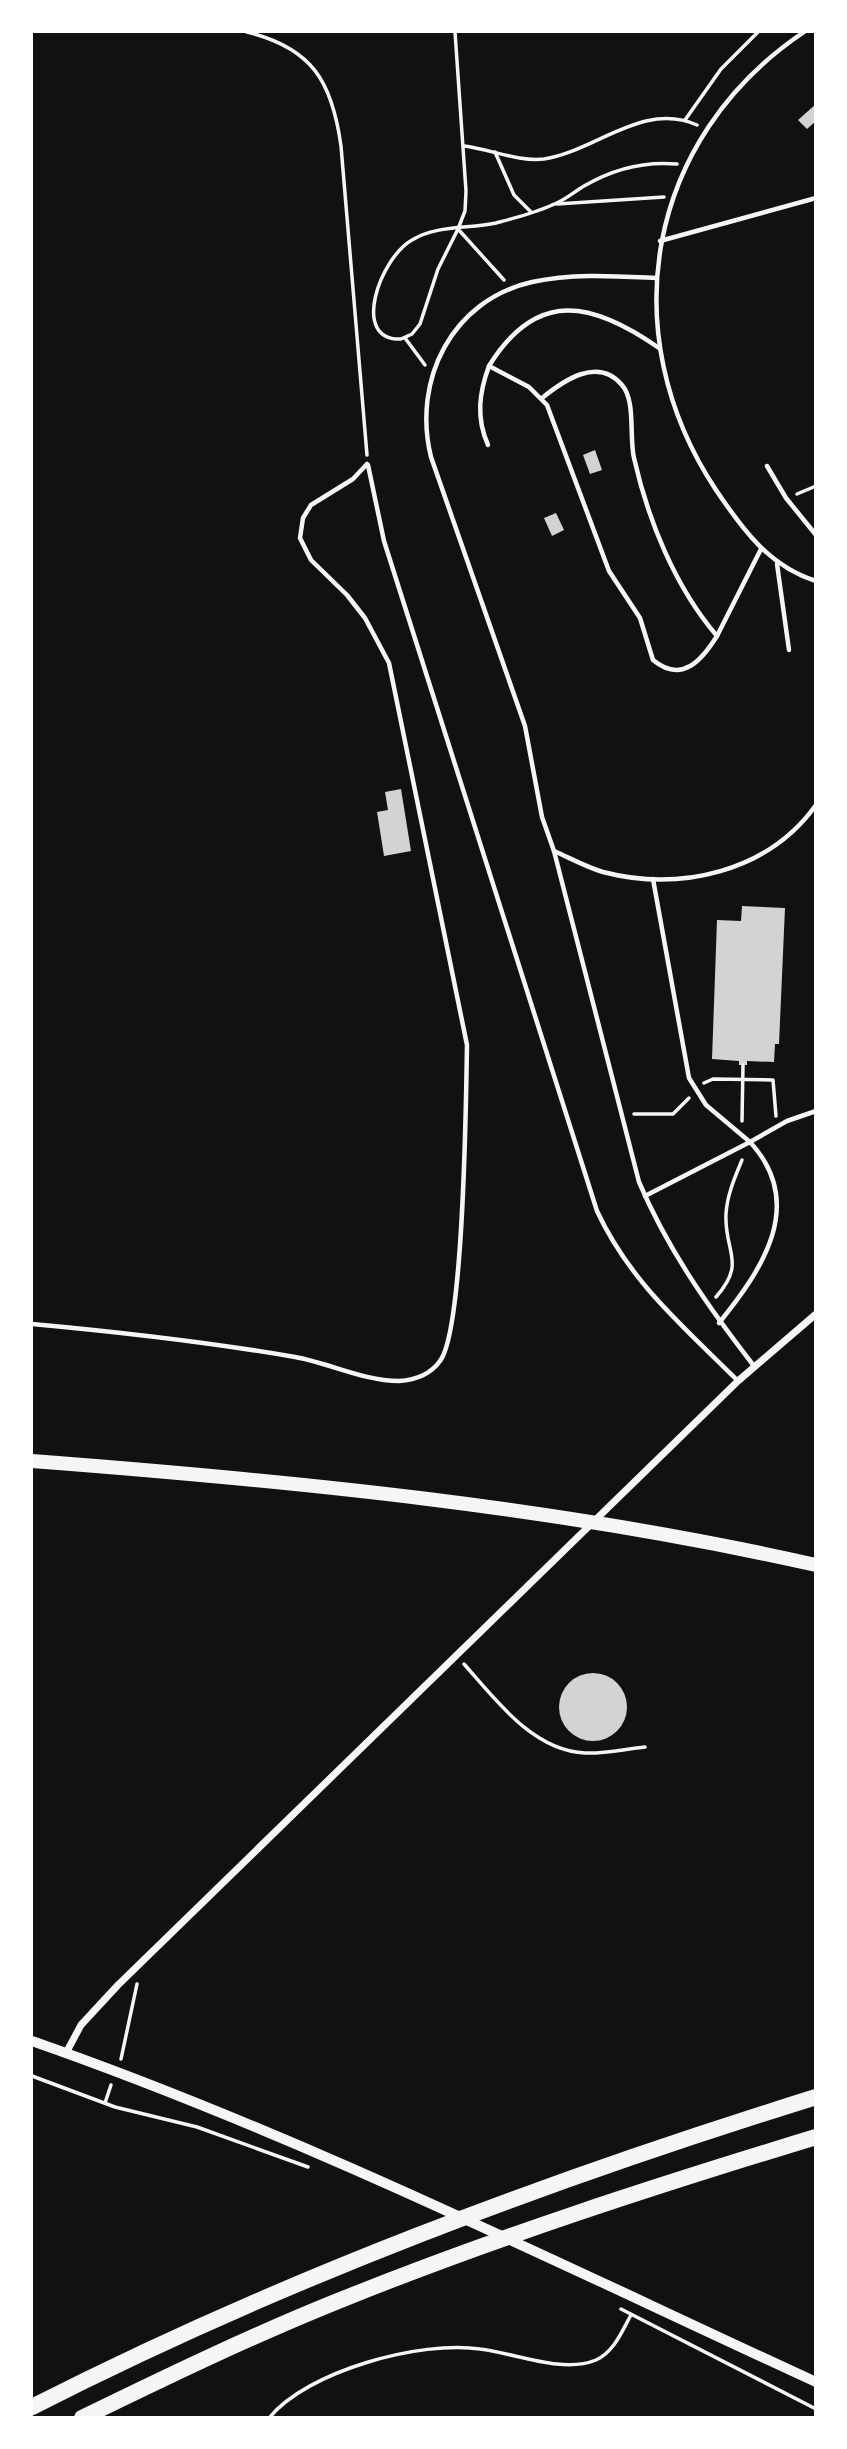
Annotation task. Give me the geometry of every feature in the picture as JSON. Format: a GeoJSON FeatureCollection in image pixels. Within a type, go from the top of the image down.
{"type":"FeatureCollection","features":[{"type":"Feature","properties":{"kind":"highway"},"geometry":{"type":"LineString","coordinates":[[32,2407],[220,2317],[326,2271],[544,2187],[816,2097]]}},
{"type":"Feature","properties":{"kind":"highway"},"geometry":{"type":"LineString","coordinates":[[82,2417],[233,2346],[386,2283],[575,2214],[816,2137]]}},
{"type":"Feature","properties":{"kind":"main road"},"geometry":{"type":"LineString","coordinates":[[32,1461],[290,1485],[496,1509],[647,1533],[816,1566]]}},
{"type":"Feature","properties":{"kind":"street"},"geometry":{"type":"LineString","coordinates":[[66,2053],[91,2013],[144,1960],[738,1381],[816,1314]]}},
{"type":"Feature","properties":{"kind":"street"},"geometry":{"type":"LineString","coordinates":[[32,2041],[117,2071],[376,2179],[816,2382]]}},
{"type":"Feature","properties":{"kind":"lane"},"geometry":{"type":"LineString","coordinates":[[804,32],[766,60],[707,129],[686,165],[673,197],[660,241],[656,278],[659,348],[671,396],[696,455],[723,501],[761,549],[777,564],[816,581]]}},
{"type":"Feature","properties":{"kind":"lane"},"geometry":{"type":"LineString","coordinates":[[660,241],[816,198]]}},
{"type":"Feature","properties":{"kind":"lane"},"geometry":{"type":"LineString","coordinates":[[656,278],[572,277],[512,288],[479,307],[453,332],[432,374],[425,417],[430,457],[523,719],[542,817],[554,851],[606,1062],[645,1196],[666,1239],[708,1307],[754,1366]]}},
{"type":"Feature","properties":{"kind":"lane"},"geometry":{"type":"LineString","coordinates":[[488,444],[481,425],[479,407],[489,366],[517,329],[538,316],[561,311],[586,312],[610,318],[659,348]]}},
{"type":"Feature","properties":{"kind":"lane"},"geometry":{"type":"LineString","coordinates":[[489,366],[529,387],[542,398],[551,413],[609,571],[640,618],[653,660],[671,670],[690,668],[701,660],[717,636],[761,549]]}},
{"type":"Feature","properties":{"kind":"lane"},"geometry":{"type":"LineString","coordinates":[[542,398],[568,380],[589,372],[607,374],[621,384],[628,396],[634,458],[657,528],[682,584],[702,619],[717,636]]}},
{"type":"Feature","properties":{"kind":"lane"},"geometry":{"type":"LineString","coordinates":[[32,1324],[274,1353],[396,1381],[426,1374],[439,1363],[447,1350],[452,1328],[459,1231],[466,1030],[440,917],[389,663],[365,618],[309,557],[300,538],[303,518],[311,505],[353,479],[367,464]]}},
{"type":"Feature","properties":{"kind":"lane"},"geometry":{"type":"LineString","coordinates":[[367,464],[384,541],[597,1211],[634,1276],[738,1381]]}},
{"type":"Feature","properties":{"kind":"lane"},"geometry":{"type":"LineString","coordinates":[[767,466],[786,498],[816,535]]}},
{"type":"Feature","properties":{"kind":"lane"},"geometry":{"type":"LineString","coordinates":[[777,564],[789,650]]}},
{"type":"Feature","properties":{"kind":"lane"},"geometry":{"type":"LineString","coordinates":[[554,851],[603,872],[653,879],[705,876],[751,860],[792,832],[816,805]]}},
{"type":"Feature","properties":{"kind":"lane"},"geometry":{"type":"LineString","coordinates":[[653,879],[688,1078],[706,1105],[763,1155],[771,1173],[776,1199],[774,1233],[755,1276],[719,1323]]}},
{"type":"Feature","properties":{"kind":"lane"},"geometry":{"type":"LineString","coordinates":[[645,1196],[787,1121],[816,1111]]}},
{"type":"Feature","properties":{"kind":"path"},"geometry":{"type":"LineString","coordinates":[[247,32],[278,41],[299,53],[321,79],[333,106],[342,158],[367,464]]}},
{"type":"Feature","properties":{"kind":"path"},"geometry":{"type":"LineString","coordinates":[[455,32],[466,201],[458,229],[438,269],[420,324],[405,338],[389,338],[380,330],[374,303],[381,274],[394,255],[411,240],[430,233],[458,229],[555,205],[673,197]]}},
{"type":"Feature","properties":{"kind":"path"},"geometry":{"type":"LineString","coordinates":[[685,120],[721,69],[758,32]]}},
{"type":"Feature","properties":{"kind":"path"},"geometry":{"type":"LineString","coordinates":[[464,145],[541,159],[564,153],[645,121],[672,117],[707,129]]}},
{"type":"Feature","properties":{"kind":"path"},"geometry":{"type":"LineString","coordinates":[[494,151],[514,195],[531,212]]}},
{"type":"Feature","properties":{"kind":"path"},"geometry":{"type":"LineString","coordinates":[[555,205],[587,184],[629,167],[656,163],[686,165]]}},
{"type":"Feature","properties":{"kind":"path"},"geometry":{"type":"LineString","coordinates":[[458,229],[512,288]]}},
{"type":"Feature","properties":{"kind":"path"},"geometry":{"type":"LineString","coordinates":[[405,338],[432,374]]}},
{"type":"Feature","properties":{"kind":"path"},"geometry":{"type":"LineString","coordinates":[[786,498],[816,486]]}},
{"type":"Feature","properties":{"kind":"path"},"geometry":{"type":"LineString","coordinates":[[708,1307],[733,1272],[734,1257],[727,1228],[726,1209],[750,1142],[742,1120],[743,1065]]}},
{"type":"Feature","properties":{"kind":"path"},"geometry":{"type":"LineString","coordinates":[[456,1654],[528,1730],[553,1746],[584,1753],[645,1746]]}},
{"type":"Feature","properties":{"kind":"path"},"geometry":{"type":"LineString","coordinates":[[104,2103],[127,2040],[144,1960]]}},
{"type":"Feature","properties":{"kind":"path"},"geometry":{"type":"LineString","coordinates":[[32,2076],[104,2103],[197,2127],[316,2170]]}},
{"type":"Feature","properties":{"kind":"path"},"geometry":{"type":"LineString","coordinates":[[269,2417],[286,2399],[309,2385],[415,2350],[450,2346],[567,2364],[590,2362],[609,2352],[639,2301]]}},
{"type":"Feature","properties":{"kind":"path"},"geometry":{"type":"LineString","coordinates":[[620,2308],[816,2409]]}},
{"type":"Feature","properties":{"kind":"building"},"geometry":{"type":"Polygon","coordinates":[[[816,104],[816,121],[807,129],[798,120],[816,104]]]}},
{"type":"Feature","properties":{"kind":"building"},"geometry":{"type":"Polygon","coordinates":[[[595,450],[602,470],[590,474],[583,455],[595,450]]]}},
{"type":"Feature","properties":{"kind":"building"},"geometry":{"type":"Polygon","coordinates":[[[556,513],[564,530],[552,536],[544,518],[556,513]]]}},
{"type":"Feature","properties":{"kind":"building"},"geometry":{"type":"Polygon","coordinates":[[[401,789],[411,851],[384,856],[377,812],[388,810],[385,792],[401,789]]]}},
{"type":"Feature","properties":{"kind":"building"},"geometry":{"type":"Polygon","coordinates":[[[742,906],[785,908],[779,1044],[775,1044],[774,1062],[747,1061],[747,1065],[739,1065],[739,1061],[712,1059],[717,920],[741,921],[742,906]]]}},
{"type":"Feature","properties":{"kind":"building"},"geometry":{"type":"Polygon","coordinates":[[[593,1673],[606,1676],[617,1683],[624,1694],[627,1707],[624,1720],[617,1731],[606,1738],[593,1741],[580,1738],[569,1731],[562,1720],[559,1707],[562,1694],[569,1683],[580,1676],[593,1673]]]}}]}
